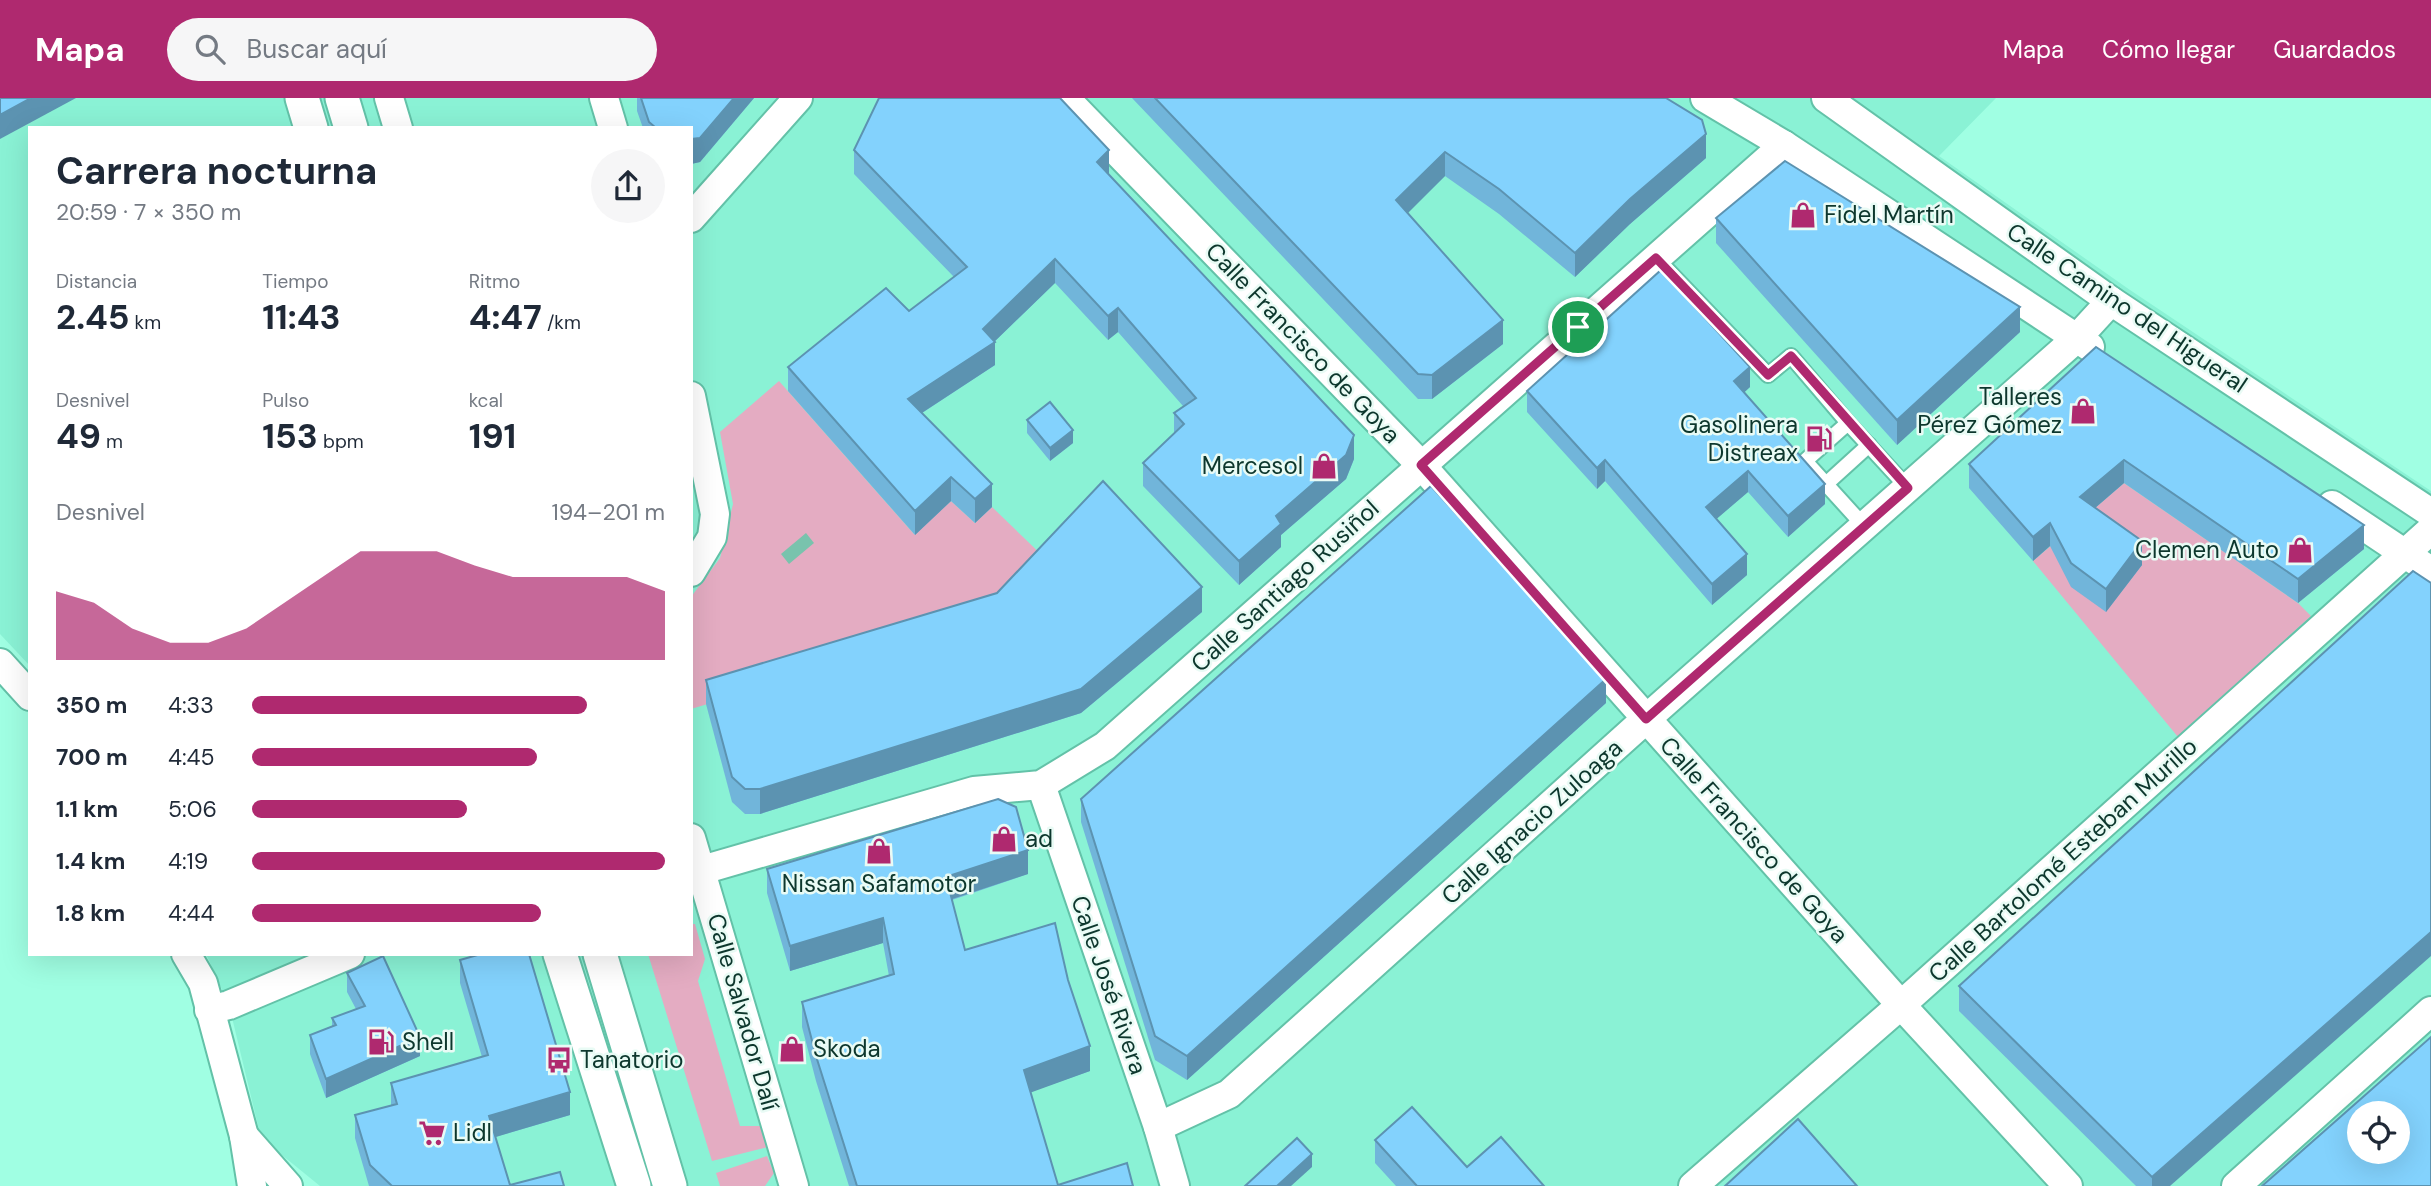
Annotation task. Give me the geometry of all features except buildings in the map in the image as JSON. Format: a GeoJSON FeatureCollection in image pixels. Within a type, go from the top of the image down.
{"type":"FeatureCollection","features":[{"type":"Feature","properties":{"kind":"street"},"geometry":{"type":"LineString","coordinates":[[302,98],[310,126]]}},
{"type":"Feature","properties":{"kind":"street"},"geometry":{"type":"LineString","coordinates":[[342,98],[350,126]]}},
{"type":"Feature","properties":{"kind":"street"},"geometry":{"type":"LineString","coordinates":[[389,98],[397,126]]}},
{"type":"Feature","properties":{"kind":"street"},"geometry":{"type":"LineString","coordinates":[[604,98],[612,126]]}},
{"type":"Feature","properties":{"kind":"street"},"geometry":{"type":"LineString","coordinates":[[693,216],[798,98]]}},
{"type":"Feature","properties":{"kind":"street","name":"Calle Francisco de Goya"},"geometry":{"type":"LineString","coordinates":[[1065,98],[1421,465],[1901,1005],[2068,1186]]}},
{"type":"Feature","properties":{"kind":"street"},"geometry":{"type":"LineString","coordinates":[[1705,98],[1784,145],[2111,361]]}},
{"type":"Feature","properties":{"kind":"street","name":"Calle Camino del Higueral"},"geometry":{"type":"LineString","coordinates":[[1826,98],[2111,301],[2431,513]]}},
{"type":"Feature","properties":{"kind":"street","name":"Calle Santiago Rusiñol"},"geometry":{"type":"LineString","coordinates":[[702,870],[974,791],[1041,785],[1105,746],[1784,145]]}},
{"type":"Feature","properties":{"kind":"street","name":"Calle Ignacio Zuloaga"},"geometry":{"type":"LineString","coordinates":[[1158,1127],[1229,1094],[1646,719],[2077,338],[2111,301]]}},
{"type":"Feature","properties":{"kind":"street"},"geometry":{"type":"LineString","coordinates":[[693,406],[715,514],[712,537],[693,569]]}},
{"type":"Feature","properties":{"kind":"street"},"geometry":{"type":"LineString","coordinates":[[2315,494],[2431,571]]}},
{"type":"Feature","properties":{"kind":"street","name":"Calle Bartolomé Esteban Murillo"},"geometry":{"type":"LineString","coordinates":[[1693,1186],[1901,1005],[2431,530]]}},
{"type":"Feature","properties":{"kind":"street"},"geometry":{"type":"LineString","coordinates":[[0,663],[28,694]]}},
{"type":"Feature","properties":{"kind":"street","name":"Calle José Rivera"},"geometry":{"type":"LineString","coordinates":[[1041,785],[1158,1127],[1175,1186]]}},
{"type":"Feature","properties":{"kind":"street","name":"Calle Salvador Dalí"},"geometry":{"type":"LineString","coordinates":[[693,844],[794,1186]]}},
{"type":"Feature","properties":{"kind":"street"},"geometry":{"type":"LineString","coordinates":[[187,956],[203,983],[208,1010],[244,1136],[252,1186]]}},
{"type":"Feature","properties":{"kind":"street"},"geometry":{"type":"LineString","coordinates":[[208,1010],[229,1005],[346,956]]}},
{"type":"Feature","properties":{"kind":"street"},"geometry":{"type":"LineString","coordinates":[[561,956],[634,1186]]}},
{"type":"Feature","properties":{"kind":"street"},"geometry":{"type":"LineString","coordinates":[[601,956],[670,1186]]}},
{"type":"Feature","properties":{"kind":"street"},"geometry":{"type":"LineString","coordinates":[[2236,1186],[2431,1011]]}},
{"type":"Feature","properties":{"kind":"street"},"geometry":{"type":"LineString","coordinates":[[244,1136],[288,1186]]}},
{"type":"Feature","properties":{"kind":"lane"},"geometry":{"type":"LineString","coordinates":[[1656,258],[1768,375],[1791,356],[1847,423],[1908,488]]}},
{"type":"Feature","properties":{"kind":"lane"},"geometry":{"type":"LineString","coordinates":[[1847,423],[1805,461],[1864,526]]}},
{"type":"Feature","properties":{"kind":"lane"},"geometry":{"type":"LineString","coordinates":[[1826,484],[1869,445]]}},
{"type":"Feature","properties":{"kind":"shaded area"},"geometry":{"type":"Polygon","coordinates":[[[0,98],[1996,98],[1939,156],[2130,290],[2431,491],[2431,1186],[320,1186],[261,1138],[229,1005],[207,956],[693,956],[693,126],[28,126],[28,664],[0,634],[0,98]]]}},
{"type":"Feature","properties":{"kind":"shaded area"},"geometry":{"type":"Polygon","coordinates":[[[779,381],[914,534],[951,501],[975,523],[992,507],[1049,562],[997,617],[693,708],[693,594],[720,558],[733,504],[720,432],[779,381]]]}},
{"type":"Feature","properties":{"kind":"shaded area"},"geometry":{"type":"Polygon","coordinates":[[[2124,483],[2298,603],[2311,616],[2178,737],[2033,561],[2124,483]]]}},
{"type":"Feature","properties":{"kind":"shaded area"},"geometry":{"type":"Polygon","coordinates":[[[693,924],[705,959],[698,981],[740,1126],[761,1126],[768,1147],[712,1161],[649,956],[693,956],[693,924]]]}},
{"type":"Feature","properties":{"kind":"shaded area"},"geometry":{"type":"Polygon","coordinates":[[[767,1156],[774,1173],[765,1186],[720,1186],[716,1173],[767,1156]]]}},
{"type":"Feature","properties":{"kind":"water"},"geometry":{"type":"Polygon","coordinates":[[[806,533],[814,543],[789,564],[781,554],[806,533]]]}},
{"type":"Feature","properties":{"kind":"place","name":"Fidel Martín"},"geometry":{"type":"Point","coordinates":[1803,215]}},
{"type":"Feature","properties":{"kind":"place","name":"Talleres Pérez Gómez"},"geometry":{"type":"Point","coordinates":[2083,411]}},
{"type":"Feature","properties":{"kind":"place","name":"Gasolinera Distreax"},"geometry":{"type":"Point","coordinates":[1819,439]}},
{"type":"Feature","properties":{"kind":"place","name":"Mercesol"},"geometry":{"type":"Point","coordinates":[1324,466]}},
{"type":"Feature","properties":{"kind":"place","name":"Clemen Auto"},"geometry":{"type":"Point","coordinates":[2300,550]}},
{"type":"Feature","properties":{"kind":"place","name":"ad"},"geometry":{"type":"Point","coordinates":[1004,839]}},
{"type":"Feature","properties":{"kind":"place","name":"Nissan Safamotor"},"geometry":{"type":"Point","coordinates":[879,851]}},
{"type":"Feature","properties":{"kind":"place","name":"Shell"},"geometry":{"type":"Point","coordinates":[381,1042]}},
{"type":"Feature","properties":{"kind":"place","name":"Skoda"},"geometry":{"type":"Point","coordinates":[792,1049]}},
{"type":"Feature","properties":{"kind":"place","name":"Tanatorio"},"geometry":{"type":"Point","coordinates":[559,1060]}},
{"type":"Feature","properties":{"kind":"place","name":"Lidl"},"geometry":{"type":"Point","coordinates":[432,1133]}},
{"type":"Feature","properties":{"kind":"route"},"geometry":{"type":"LineString","coordinates":[[1656,258],[1768,375],[1791,356],[1847,423],[1908,488],[1646,719],[1421,465],[1578,327],[1656,258]]}}]}
